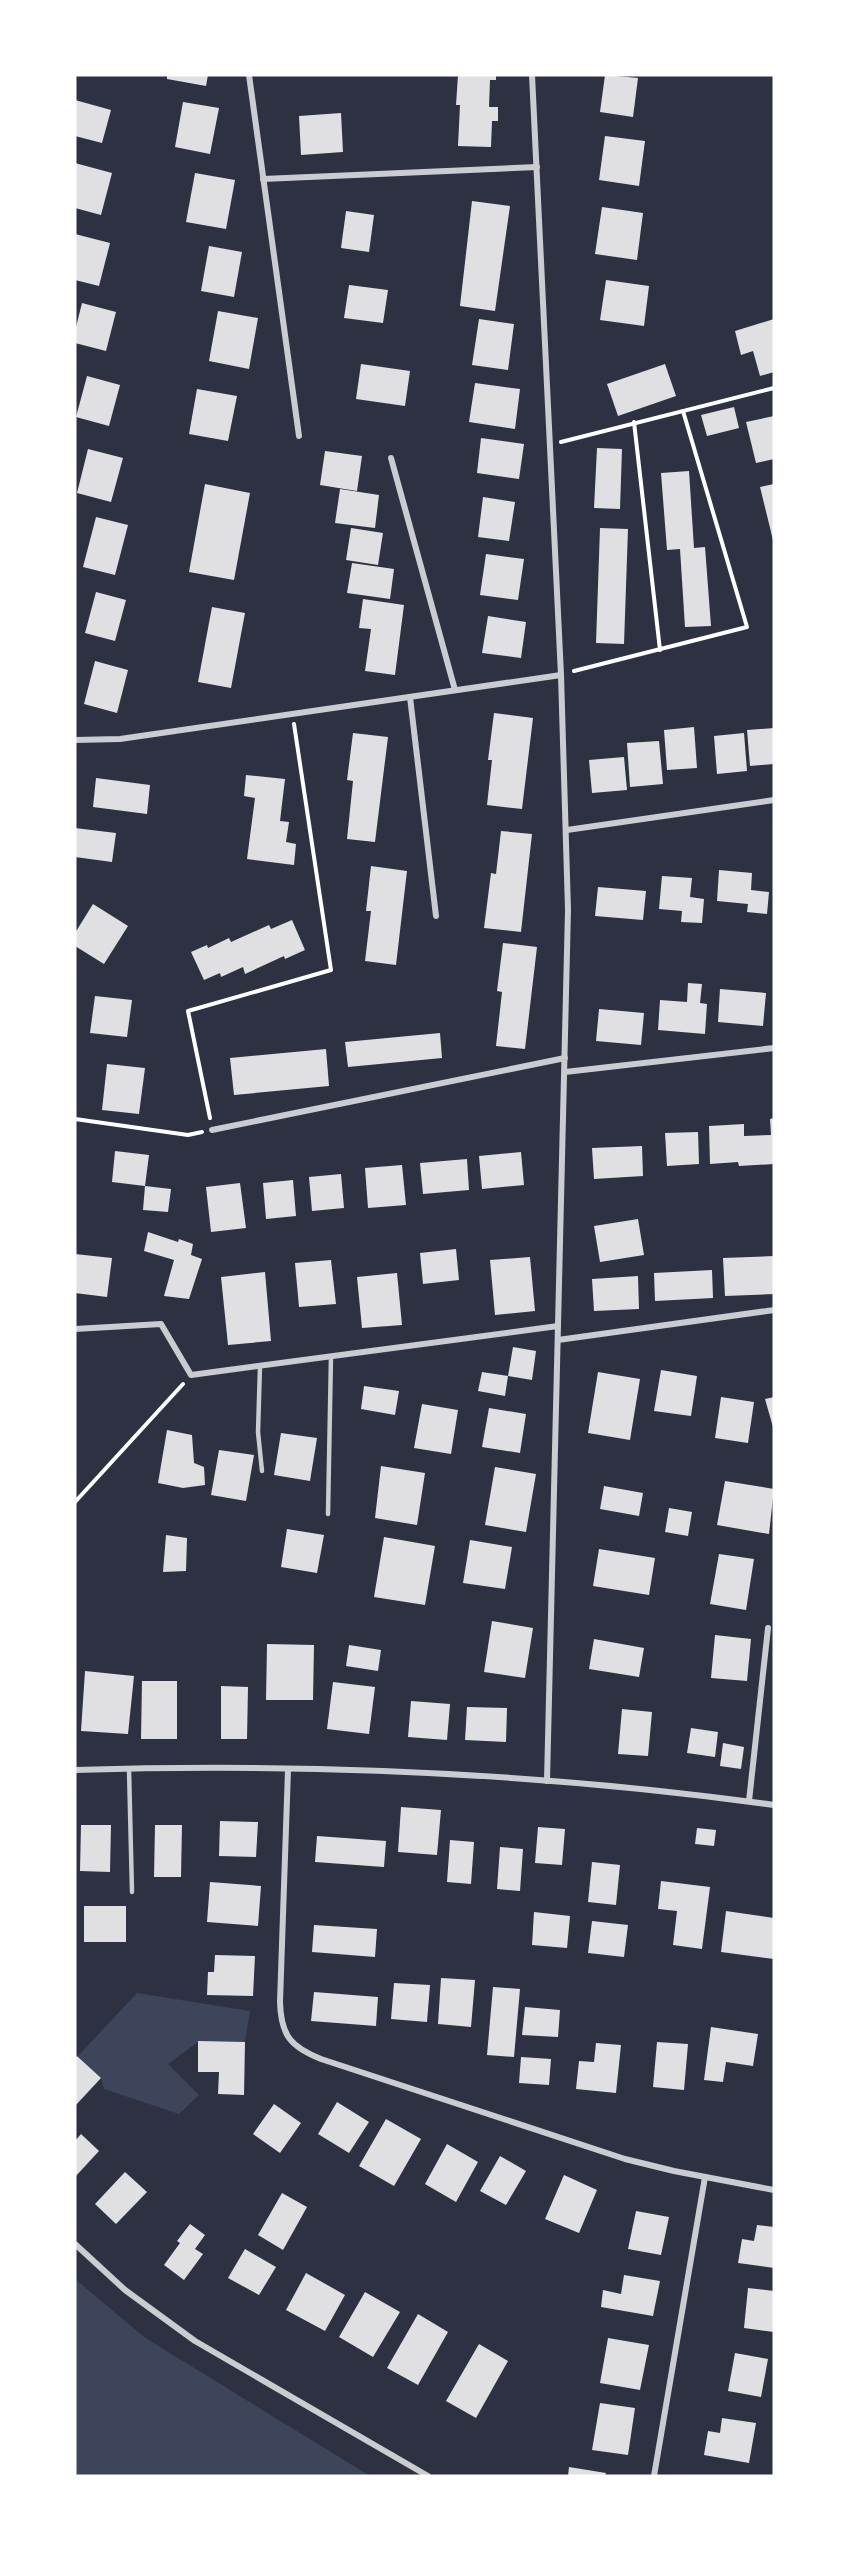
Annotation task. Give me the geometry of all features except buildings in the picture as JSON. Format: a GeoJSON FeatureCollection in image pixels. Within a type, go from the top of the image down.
{"type":"FeatureCollection","features":[{"type":"Feature","properties":{"kind":"street"},"geometry":{"type":"LineString","coordinates":[[249,75],[299,436]]}},
{"type":"Feature","properties":{"kind":"street"},"geometry":{"type":"LineString","coordinates":[[532,75],[561,675],[568,910],[547,1781]]}},
{"type":"Feature","properties":{"kind":"street"},"geometry":{"type":"LineString","coordinates":[[263,179],[537,167]]}},
{"type":"Feature","properties":{"kind":"street"},"geometry":{"type":"LineString","coordinates":[[391,458],[455,690]]}},
{"type":"Feature","properties":{"kind":"street"},"geometry":{"type":"LineString","coordinates":[[75,740],[120,739],[561,675]]}},
{"type":"Feature","properties":{"kind":"street"},"geometry":{"type":"LineString","coordinates":[[410,697],[436,916]]}},
{"type":"Feature","properties":{"kind":"street"},"geometry":{"type":"LineString","coordinates":[[567,830],[774,800]]}},
{"type":"Feature","properties":{"kind":"street"},"geometry":{"type":"LineString","coordinates":[[565,1072],[774,1048]]}},
{"type":"Feature","properties":{"kind":"street"},"geometry":{"type":"LineString","coordinates":[[212,1130],[565,1058]]}},
{"type":"Feature","properties":{"kind":"street"},"geometry":{"type":"LineString","coordinates":[[558,1340],[774,1310]]}},
{"type":"Feature","properties":{"kind":"street"},"geometry":{"type":"LineString","coordinates":[[75,1329],[161,1324],[192,1375],[558,1326]]}},
{"type":"Feature","properties":{"kind":"street"},"geometry":{"type":"LineString","coordinates":[[749,1801],[768,1628]]}},
{"type":"Feature","properties":{"kind":"street"},"geometry":{"type":"LineString","coordinates":[[75,1770],[129,1768],[431,1773],[547,1781],[774,1805]]}},
{"type":"Feature","properties":{"kind":"street"},"geometry":{"type":"LineString","coordinates":[[288,1770],[280,2020],[286,2036],[295,2046],[321,2059],[614,2155],[705,2177],[774,2190]]}},
{"type":"Feature","properties":{"kind":"street"},"geometry":{"type":"LineString","coordinates":[[654,2476],[705,2177]]}},
{"type":"Feature","properties":{"kind":"street"},"geometry":{"type":"LineString","coordinates":[[75,2244],[125,2290],[195,2341],[428,2476]]}},
{"type":"Feature","properties":{"kind":"lane"},"geometry":{"type":"LineString","coordinates":[[328,1514],[331,1356]]}},
{"type":"Feature","properties":{"kind":"lane"},"geometry":{"type":"LineString","coordinates":[[260,1366],[258,1432],[262,1471]]}},
{"type":"Feature","properties":{"kind":"lane"},"geometry":{"type":"LineString","coordinates":[[129,1768],[132,1892]]}},
{"type":"Feature","properties":{"kind":"path"},"geometry":{"type":"LineString","coordinates":[[549,445],[774,388]]}},
{"type":"Feature","properties":{"kind":"path"},"geometry":{"type":"LineString","coordinates":[[561,675],[747,627],[682,411]]}},
{"type":"Feature","properties":{"kind":"path"},"geometry":{"type":"LineString","coordinates":[[634,422],[660,650]]}},
{"type":"Feature","properties":{"kind":"path"},"geometry":{"type":"LineString","coordinates":[[75,1119],[188,1135],[212,1130],[188,1011],[331,969],[293,714]]}},
{"type":"Feature","properties":{"kind":"path"},"geometry":{"type":"LineString","coordinates":[[75,1502],[192,1375]]}},
{"type":"Feature","properties":{"kind":"shaded area"},"geometry":{"type":"Polygon","coordinates":[[[137,1993],[250,2011],[245,2042],[198,2042],[168,2064],[199,2095],[179,2114],[104,2089],[101,2078],[78,2056],[137,1993]]]}},
{"type":"Feature","properties":{"kind":"shaded area"},"geometry":{"type":"Polygon","coordinates":[[[75,2279],[144,2337],[370,2476],[75,2476],[75,2279]]]}}]}
